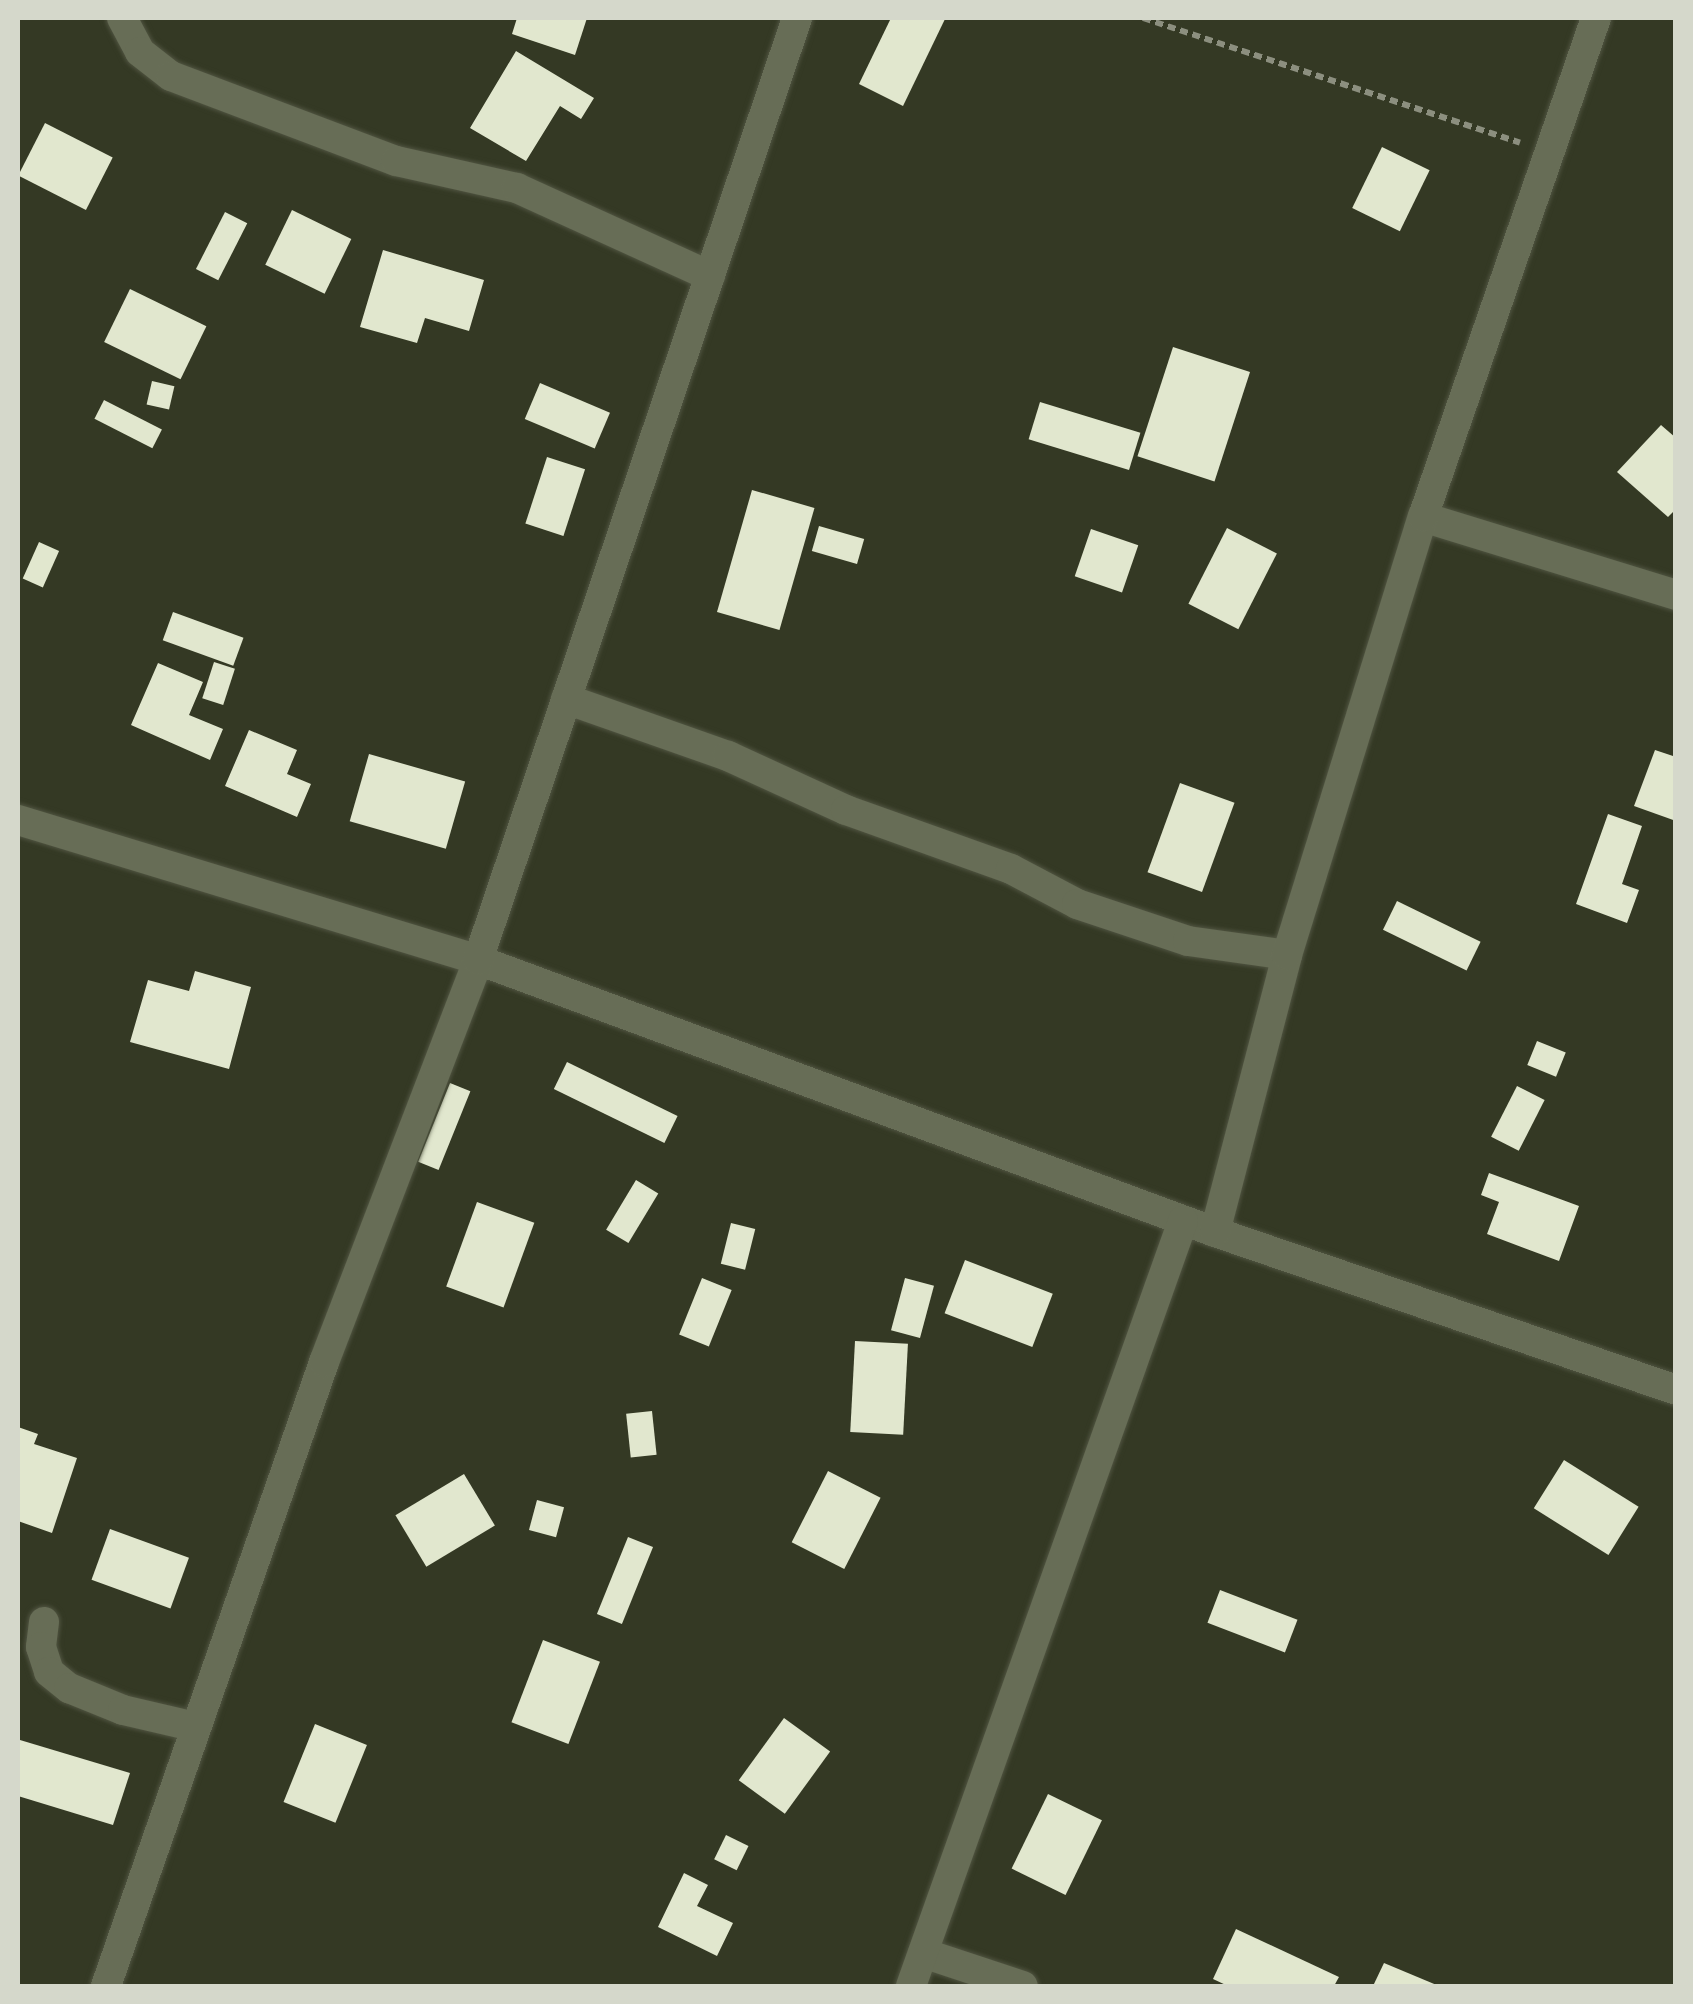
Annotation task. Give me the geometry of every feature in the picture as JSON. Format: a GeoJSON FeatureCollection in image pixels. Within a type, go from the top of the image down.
{"type":"FeatureCollection","features":[{"type":"Feature","properties":{"kind":"street"},"geometry":{"type":"LineString","coordinates":[[122,18],[140,52],[171,76],[396,161],[517,188],[710,276]]}},
{"type":"Feature","properties":{"kind":"street"},"geometry":{"type":"LineString","coordinates":[[106,1986],[324,1362],[478,960],[797,18]]}},
{"type":"Feature","properties":{"kind":"street"},"geometry":{"type":"LineString","coordinates":[[1214,1232],[1287,955],[1423,517],[1596,18]]}},
{"type":"Feature","properties":{"kind":"street"},"geometry":{"type":"LineString","coordinates":[[1423,517],[1676,594]]}},
{"type":"Feature","properties":{"kind":"street"},"geometry":{"type":"LineString","coordinates":[[566,699],[728,756],[846,810],[1011,869],[1077,904],[1188,942],[1287,955]]}},
{"type":"Feature","properties":{"kind":"street"},"geometry":{"type":"LineString","coordinates":[[18,820],[478,960],[1183,1221],[1676,1390]]}},
{"type":"Feature","properties":{"kind":"street"},"geometry":{"type":"LineString","coordinates":[[911,1986],[1183,1221]]}},
{"type":"Feature","properties":{"kind":"street"},"geometry":{"type":"LineString","coordinates":[[44,1622],[41,1647],[50,1672],[70,1688],[123,1710],[196,1726]]}},
{"type":"Feature","properties":{"kind":"street"},"geometry":{"type":"LineString","coordinates":[[924,1953],[1023,1986]]}},
{"type":"Feature","properties":{"kind":"path"},"geometry":{"type":"LineString","coordinates":[[1144,18],[1550,153]]}},
{"type":"Feature","properties":{"kind":"building"},"geometry":{"type":"Polygon","coordinates":[[[517,18],[587,18],[575,55],[512,34],[517,18]]]}},
{"type":"Feature","properties":{"kind":"building"},"geometry":{"type":"Polygon","coordinates":[[[891,18],[945,19],[903,106],[859,84],[891,18]]]}},
{"type":"Feature","properties":{"kind":"building"},"geometry":{"type":"Polygon","coordinates":[[[516,51],[594,98],[581,119],[560,106],[526,161],[470,128],[516,51]]]}},
{"type":"Feature","properties":{"kind":"building"},"geometry":{"type":"Polygon","coordinates":[[[45,123],[113,158],[86,210],[18,176],[45,123]]]}},
{"type":"Feature","properties":{"kind":"building"},"geometry":{"type":"Polygon","coordinates":[[[1382,147],[1430,170],[1400,231],[1352,208],[1382,147]]]}},
{"type":"Feature","properties":{"kind":"building"},"geometry":{"type":"Polygon","coordinates":[[[292,210],[351,239],[325,294],[265,265],[292,210]]]}},
{"type":"Feature","properties":{"kind":"building"},"geometry":{"type":"Polygon","coordinates":[[[225,212],[247,223],[218,280],[196,269],[225,212]]]}},
{"type":"Feature","properties":{"kind":"building"},"geometry":{"type":"Polygon","coordinates":[[[383,250],[484,280],[469,331],[425,318],[417,343],[360,327],[383,250]]]}},
{"type":"Feature","properties":{"kind":"building"},"geometry":{"type":"Polygon","coordinates":[[[130,289],[206,326],[181,379],[104,342],[130,289]]]}},
{"type":"Feature","properties":{"kind":"building"},"geometry":{"type":"Polygon","coordinates":[[[1173,347],[1250,372],[1214,481],[1137,456],[1173,347]]]}},
{"type":"Feature","properties":{"kind":"building"},"geometry":{"type":"Polygon","coordinates":[[[152,381],[174,386],[169,410],[147,404],[152,381]]]}},
{"type":"Feature","properties":{"kind":"building"},"geometry":{"type":"Polygon","coordinates":[[[540,383],[610,413],[595,449],[525,419],[540,383]]]}},
{"type":"Feature","properties":{"kind":"building"},"geometry":{"type":"Polygon","coordinates":[[[104,400],[162,430],[152,448],[94,419],[104,400]]]}},
{"type":"Feature","properties":{"kind":"building"},"geometry":{"type":"Polygon","coordinates":[[[1040,402],[1140,433],[1129,470],[1029,439],[1040,402]]]}},
{"type":"Feature","properties":{"kind":"building"},"geometry":{"type":"Polygon","coordinates":[[[1661,425],[1676,438],[1676,509],[1668,517],[1617,472],[1661,425]]]}},
{"type":"Feature","properties":{"kind":"building"},"geometry":{"type":"Polygon","coordinates":[[[547,457],[585,469],[563,536],[525,524],[547,457]]]}},
{"type":"Feature","properties":{"kind":"building"},"geometry":{"type":"Polygon","coordinates":[[[752,490],[814,508],[779,630],[717,612],[752,490]]]}},
{"type":"Feature","properties":{"kind":"building"},"geometry":{"type":"Polygon","coordinates":[[[819,526],[864,539],[857,564],[812,551],[819,526]]]}},
{"type":"Feature","properties":{"kind":"building"},"geometry":{"type":"Polygon","coordinates":[[[1227,528],[1277,553],[1238,629],[1188,604],[1227,528]]]}},
{"type":"Feature","properties":{"kind":"building"},"geometry":{"type":"Polygon","coordinates":[[[1091,529],[1138,545],[1122,593],[1075,576],[1091,529]]]}},
{"type":"Feature","properties":{"kind":"building"},"geometry":{"type":"Polygon","coordinates":[[[39,542],[59,551],[43,587],[23,579],[39,542]]]}},
{"type":"Feature","properties":{"kind":"building"},"geometry":{"type":"Polygon","coordinates":[[[173,612],[243,638],[233,666],[163,640],[173,612]]]}},
{"type":"Feature","properties":{"kind":"building"},"geometry":{"type":"Polygon","coordinates":[[[214,662],[235,669],[223,705],[202,698],[214,662]]]}},
{"type":"Feature","properties":{"kind":"building"},"geometry":{"type":"Polygon","coordinates":[[[158,663],[203,682],[189,715],[223,729],[210,760],[131,725],[158,663]]]}},
{"type":"Feature","properties":{"kind":"building"},"geometry":{"type":"Polygon","coordinates":[[[249,730],[297,750],[287,774],[311,784],[297,817],[225,786],[249,730]]]}},
{"type":"Feature","properties":{"kind":"building"},"geometry":{"type":"Polygon","coordinates":[[[1655,750],[1676,757],[1676,821],[1634,806],[1655,750]]]}},
{"type":"Feature","properties":{"kind":"building"},"geometry":{"type":"Polygon","coordinates":[[[369,754],[465,782],[446,849],[350,821],[369,754]]]}},
{"type":"Feature","properties":{"kind":"building"},"geometry":{"type":"Polygon","coordinates":[[[1180,783],[1235,803],[1202,892],[1148,872],[1180,783]]]}},
{"type":"Feature","properties":{"kind":"building"},"geometry":{"type":"Polygon","coordinates":[[[1608,814],[1642,826],[1622,884],[1639,890],[1627,923],[1576,904],[1608,814]]]}},
{"type":"Feature","properties":{"kind":"building"},"geometry":{"type":"Polygon","coordinates":[[[1397,901],[1481,942],[1467,971],[1383,930],[1397,901]]]}},
{"type":"Feature","properties":{"kind":"building"},"geometry":{"type":"Polygon","coordinates":[[[195,971],[251,987],[229,1069],[130,1042],[148,980],[189,991],[195,971]]]}},
{"type":"Feature","properties":{"kind":"building"},"geometry":{"type":"Polygon","coordinates":[[[1537,1041],[1566,1053],[1556,1077],[1527,1065],[1537,1041]]]}},
{"type":"Feature","properties":{"kind":"building"},"geometry":{"type":"Polygon","coordinates":[[[567,1062],[678,1116],[664,1143],[554,1089],[567,1062]]]}},
{"type":"Feature","properties":{"kind":"building"},"geometry":{"type":"Polygon","coordinates":[[[450,1083],[470,1091],[439,1170],[418,1162],[450,1083]]]}},
{"type":"Feature","properties":{"kind":"building"},"geometry":{"type":"Polygon","coordinates":[[[1517,1086],[1545,1100],[1519,1151],[1491,1137],[1517,1086]]]}},
{"type":"Feature","properties":{"kind":"building"},"geometry":{"type":"Polygon","coordinates":[[[1489,1173],[1579,1206],[1559,1261],[1487,1234],[1499,1202],[1481,1195],[1489,1173]]]}},
{"type":"Feature","properties":{"kind":"building"},"geometry":{"type":"Polygon","coordinates":[[[636,1180],[658,1193],[628,1243],[606,1230],[636,1180]]]}},
{"type":"Feature","properties":{"kind":"building"},"geometry":{"type":"Polygon","coordinates":[[[477,1202],[534,1223],[504,1307],[446,1287],[477,1202]]]}},
{"type":"Feature","properties":{"kind":"building"},"geometry":{"type":"Polygon","coordinates":[[[731,1223],[755,1229],[745,1270],[721,1264],[731,1223]]]}},
{"type":"Feature","properties":{"kind":"building"},"geometry":{"type":"Polygon","coordinates":[[[965,1260],[1053,1294],[1032,1347],[945,1313],[965,1260]]]}},
{"type":"Feature","properties":{"kind":"building"},"geometry":{"type":"Polygon","coordinates":[[[702,1278],[732,1290],[709,1347],[679,1335],[702,1278]]]}},
{"type":"Feature","properties":{"kind":"building"},"geometry":{"type":"Polygon","coordinates":[[[905,1278],[934,1286],[920,1338],[891,1330],[905,1278]]]}},
{"type":"Feature","properties":{"kind":"building"},"geometry":{"type":"Polygon","coordinates":[[[855,1341],[908,1344],[903,1435],[850,1432],[855,1341]]]}},
{"type":"Feature","properties":{"kind":"building"},"geometry":{"type":"Polygon","coordinates":[[[652,1411],[657,1455],[631,1457],[626,1414],[652,1411]]]}},
{"type":"Feature","properties":{"kind":"building"},"geometry":{"type":"Polygon","coordinates":[[[18,1427],[38,1434],[34,1444],[77,1458],[52,1533],[18,1521],[18,1427]]]}},
{"type":"Feature","properties":{"kind":"building"},"geometry":{"type":"Polygon","coordinates":[[[1564,1460],[1639,1507],[1608,1555],[1534,1508],[1564,1460]]]}},
{"type":"Feature","properties":{"kind":"building"},"geometry":{"type":"Polygon","coordinates":[[[828,1471],[881,1498],[844,1569],[792,1542],[828,1471]]]}},
{"type":"Feature","properties":{"kind":"building"},"geometry":{"type":"Polygon","coordinates":[[[464,1474],[495,1525],[426,1567],[395,1515],[464,1474]]]}},
{"type":"Feature","properties":{"kind":"building"},"geometry":{"type":"Polygon","coordinates":[[[537,1500],[564,1507],[556,1537],[529,1530],[537,1500]]]}},
{"type":"Feature","properties":{"kind":"building"},"geometry":{"type":"Polygon","coordinates":[[[110,1529],[189,1558],[170,1608],[92,1580],[110,1529]]]}},
{"type":"Feature","properties":{"kind":"building"},"geometry":{"type":"Polygon","coordinates":[[[628,1537],[653,1547],[622,1624],[597,1614],[628,1537]]]}},
{"type":"Feature","properties":{"kind":"building"},"geometry":{"type":"Polygon","coordinates":[[[1220,1590],[1297,1620],[1285,1652],[1207,1623],[1220,1590]]]}},
{"type":"Feature","properties":{"kind":"building"},"geometry":{"type":"Polygon","coordinates":[[[543,1640],[600,1662],[568,1744],[511,1722],[543,1640]]]}},
{"type":"Feature","properties":{"kind":"building"},"geometry":{"type":"Polygon","coordinates":[[[784,1718],[830,1752],[785,1814],[739,1780],[784,1718]]]}},
{"type":"Feature","properties":{"kind":"building"},"geometry":{"type":"Polygon","coordinates":[[[315,1724],[367,1745],[335,1823],[284,1802],[315,1724]]]}},
{"type":"Feature","properties":{"kind":"building"},"geometry":{"type":"Polygon","coordinates":[[[20,1740],[130,1773],[113,1825],[18,1796],[20,1740]]]}},
{"type":"Feature","properties":{"kind":"building"},"geometry":{"type":"Polygon","coordinates":[[[1048,1794],[1102,1820],[1066,1895],[1012,1869],[1048,1794]]]}},
{"type":"Feature","properties":{"kind":"building"},"geometry":{"type":"Polygon","coordinates":[[[726,1835],[748,1846],[737,1870],[714,1859],[726,1835]]]}},
{"type":"Feature","properties":{"kind":"building"},"geometry":{"type":"Polygon","coordinates":[[[684,1873],[708,1885],[697,1906],[733,1923],[717,1956],[658,1927],[684,1873]]]}},
{"type":"Feature","properties":{"kind":"building"},"geometry":{"type":"Polygon","coordinates":[[[1236,1929],[1339,1977],[1334,1986],[1228,1986],[1213,1979],[1236,1929]]]}},
{"type":"Feature","properties":{"kind":"building"},"geometry":{"type":"Polygon","coordinates":[[[1384,1963],[1439,1986],[1373,1986],[1384,1963]]]}}]}
